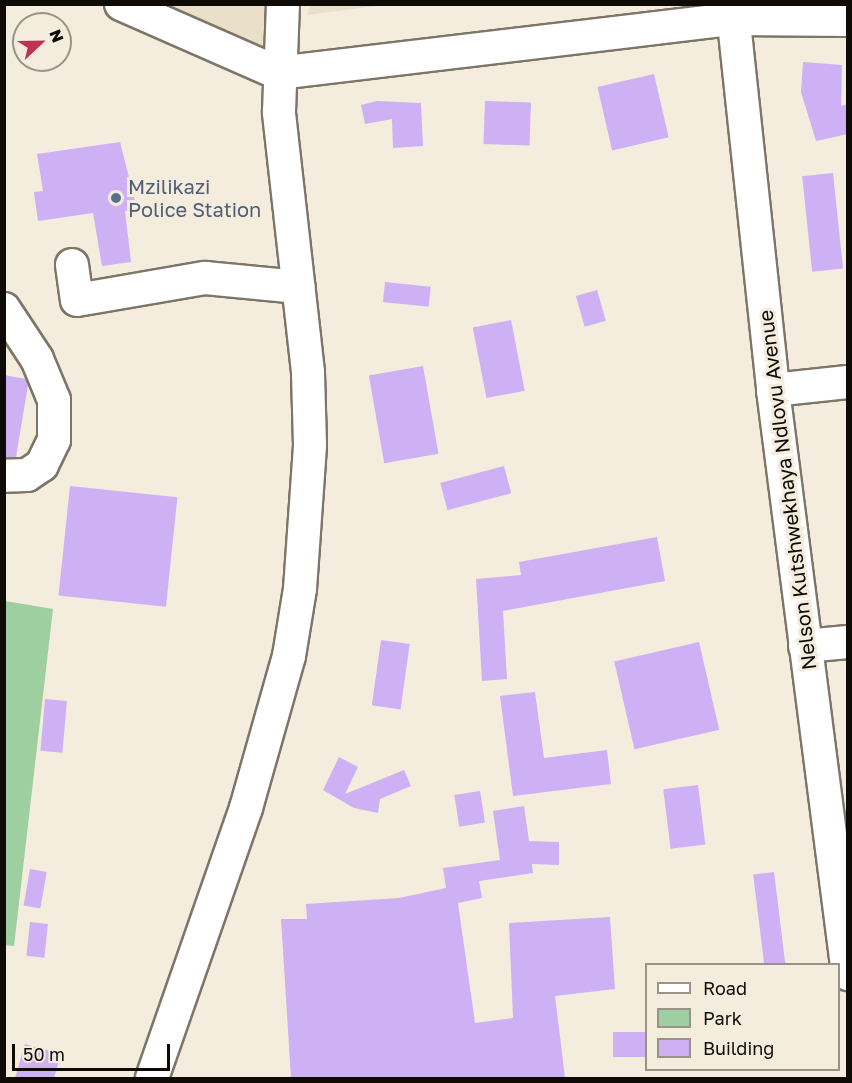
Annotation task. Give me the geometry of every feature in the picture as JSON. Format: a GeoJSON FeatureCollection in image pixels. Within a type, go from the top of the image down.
{"type":"FeatureCollection","features":[{"type":"Feature","properties":{"kind":"street"},"geometry":{"type":"LineString","coordinates":[[121,4],[278,73],[733,12],[848,20]]}},
{"type":"Feature","properties":{"kind":"street"},"geometry":{"type":"LineString","coordinates":[[152,1078],[221,890],[289,656],[300,589],[310,445],[299,287],[278,73],[283,4]]}},
{"type":"Feature","properties":{"kind":"street","name":"Nelson Kutshwekhaya Ndlovu Avenue"},"geometry":{"type":"LineString","coordinates":[[733,12],[773,390],[805,646],[836,788],[848,974]]}},
{"type":"Feature","properties":{"kind":"street"},"geometry":{"type":"LineString","coordinates":[[72,265],[77,300],[205,278],[299,287]]}},
{"type":"Feature","properties":{"kind":"street"},"geometry":{"type":"LineString","coordinates":[[4,309],[37,359],[54,400],[54,440],[42,465],[27,475],[4,476]]}},
{"type":"Feature","properties":{"kind":"street"},"geometry":{"type":"LineString","coordinates":[[773,390],[848,382]]}},
{"type":"Feature","properties":{"kind":"street"},"geometry":{"type":"LineString","coordinates":[[805,646],[848,642]]}},
{"type":"Feature","properties":{"kind":"shaded area"},"geometry":{"type":"Polygon","coordinates":[[[310,4],[384,5],[307,15],[310,4]]]}},
{"type":"Feature","properties":{"kind":"shaded area"},"geometry":{"type":"Polygon","coordinates":[[[153,5],[265,5],[266,53],[153,5]]]}},
{"type":"Feature","properties":{"kind":"green space"},"geometry":{"type":"Polygon","coordinates":[[[5,601],[53,609],[14,946],[4,945],[5,601]]]}},
{"type":"Feature","properties":{"kind":"building"},"geometry":{"type":"Polygon","coordinates":[[[803,62],[842,65],[841,106],[848,104],[848,134],[816,141],[801,92],[803,62]]]}},
{"type":"Feature","properties":{"kind":"building"},"geometry":{"type":"Polygon","coordinates":[[[654,74],[669,137],[612,150],[597,87],[654,74]]]}},
{"type":"Feature","properties":{"kind":"building"},"geometry":{"type":"Polygon","coordinates":[[[377,101],[421,103],[423,146],[393,148],[392,119],[365,124],[361,105],[377,101]]]}},
{"type":"Feature","properties":{"kind":"building"},"geometry":{"type":"Polygon","coordinates":[[[485,101],[531,103],[529,146],[483,144],[485,101]]]}},
{"type":"Feature","properties":{"kind":"building"},"geometry":{"type":"Polygon","coordinates":[[[120,142],[137,209],[125,211],[131,262],[102,266],[93,213],[38,221],[34,192],[43,191],[37,154],[120,142]]]}},
{"type":"Feature","properties":{"kind":"building"},"geometry":{"type":"Polygon","coordinates":[[[833,173],[843,268],[812,272],[802,176],[833,173]]]}},
{"type":"Feature","properties":{"kind":"building"},"geometry":{"type":"Polygon","coordinates":[[[385,282],[431,287],[429,307],[383,302],[385,282]]]}},
{"type":"Feature","properties":{"kind":"building"},"geometry":{"type":"Polygon","coordinates":[[[597,290],[606,321],[585,327],[576,296],[597,290]]]}},
{"type":"Feature","properties":{"kind":"building"},"geometry":{"type":"Polygon","coordinates":[[[511,320],[525,391],[486,398],[473,327],[511,320]]]}},
{"type":"Feature","properties":{"kind":"building"},"geometry":{"type":"Polygon","coordinates":[[[423,366],[438,454],[384,463],[369,376],[423,366]]]}},
{"type":"Feature","properties":{"kind":"building"},"geometry":{"type":"Polygon","coordinates":[[[4,375],[26,379],[28,385],[16,457],[4,458],[4,375]]]}},
{"type":"Feature","properties":{"kind":"building"},"geometry":{"type":"Polygon","coordinates":[[[504,466],[511,493],[447,510],[440,483],[504,466]]]}},
{"type":"Feature","properties":{"kind":"building"},"geometry":{"type":"Polygon","coordinates":[[[70,486],[177,497],[166,607],[59,595],[70,486]]]}},
{"type":"Feature","properties":{"kind":"building"},"geometry":{"type":"Polygon","coordinates":[[[657,537],[665,581],[503,611],[507,679],[482,681],[476,579],[521,575],[519,562],[657,537]]]}},
{"type":"Feature","properties":{"kind":"building"},"geometry":{"type":"Polygon","coordinates":[[[381,640],[410,644],[401,709],[372,705],[381,640]]]}},
{"type":"Feature","properties":{"kind":"building"},"geometry":{"type":"Polygon","coordinates":[[[699,642],[719,730],[634,749],[614,662],[699,642]]]}},
{"type":"Feature","properties":{"kind":"building"},"geometry":{"type":"Polygon","coordinates":[[[535,692],[544,758],[607,750],[611,784],[513,796],[500,696],[535,692]]]}},
{"type":"Feature","properties":{"kind":"building"},"geometry":{"type":"Polygon","coordinates":[[[45,699],[67,701],[62,753],[40,751],[45,699]]]}},
{"type":"Feature","properties":{"kind":"building"},"geometry":{"type":"Polygon","coordinates":[[[339,757],[358,767],[345,794],[404,770],[411,786],[380,799],[378,813],[354,808],[323,790],[339,757]]]}},
{"type":"Feature","properties":{"kind":"building"},"geometry":{"type":"Polygon","coordinates":[[[698,785],[705,845],[671,849],[663,789],[698,785]]]}},
{"type":"Feature","properties":{"kind":"building"},"geometry":{"type":"Polygon","coordinates":[[[480,791],[485,823],[459,827],[454,795],[480,791]]]}},
{"type":"Feature","properties":{"kind":"building"},"geometry":{"type":"Polygon","coordinates":[[[524,806],[529,841],[559,842],[559,865],[532,864],[533,873],[479,881],[482,898],[458,903],[475,1023],[513,1018],[509,923],[610,917],[615,989],[555,996],[565,1078],[291,1078],[281,919],[307,919],[306,904],[399,898],[446,888],[443,868],[500,860],[493,811],[524,806]]]}},
{"type":"Feature","properties":{"kind":"building"},"geometry":{"type":"Polygon","coordinates":[[[30,869],[47,872],[40,908],[24,905],[30,869]]]}},
{"type":"Feature","properties":{"kind":"building"},"geometry":{"type":"Polygon","coordinates":[[[774,872],[785,963],[764,963],[753,875],[774,872]]]}},
{"type":"Feature","properties":{"kind":"building"},"geometry":{"type":"Polygon","coordinates":[[[30,922],[48,924],[44,958],[26,956],[30,922]]]}},
{"type":"Feature","properties":{"kind":"building"},"geometry":{"type":"Polygon","coordinates":[[[613,1032],[645,1032],[645,1057],[613,1057],[613,1032]]]}},
{"type":"Feature","properties":{"kind":"building"},"geometry":{"type":"Polygon","coordinates":[[[25,1044],[61,1054],[54,1078],[15,1078],[25,1044]]]}},
{"type":"Feature","properties":{"kind":"place","name":"Mzilikazi Police Station"},"geometry":{"type":"Point","coordinates":[116,198]}}]}
